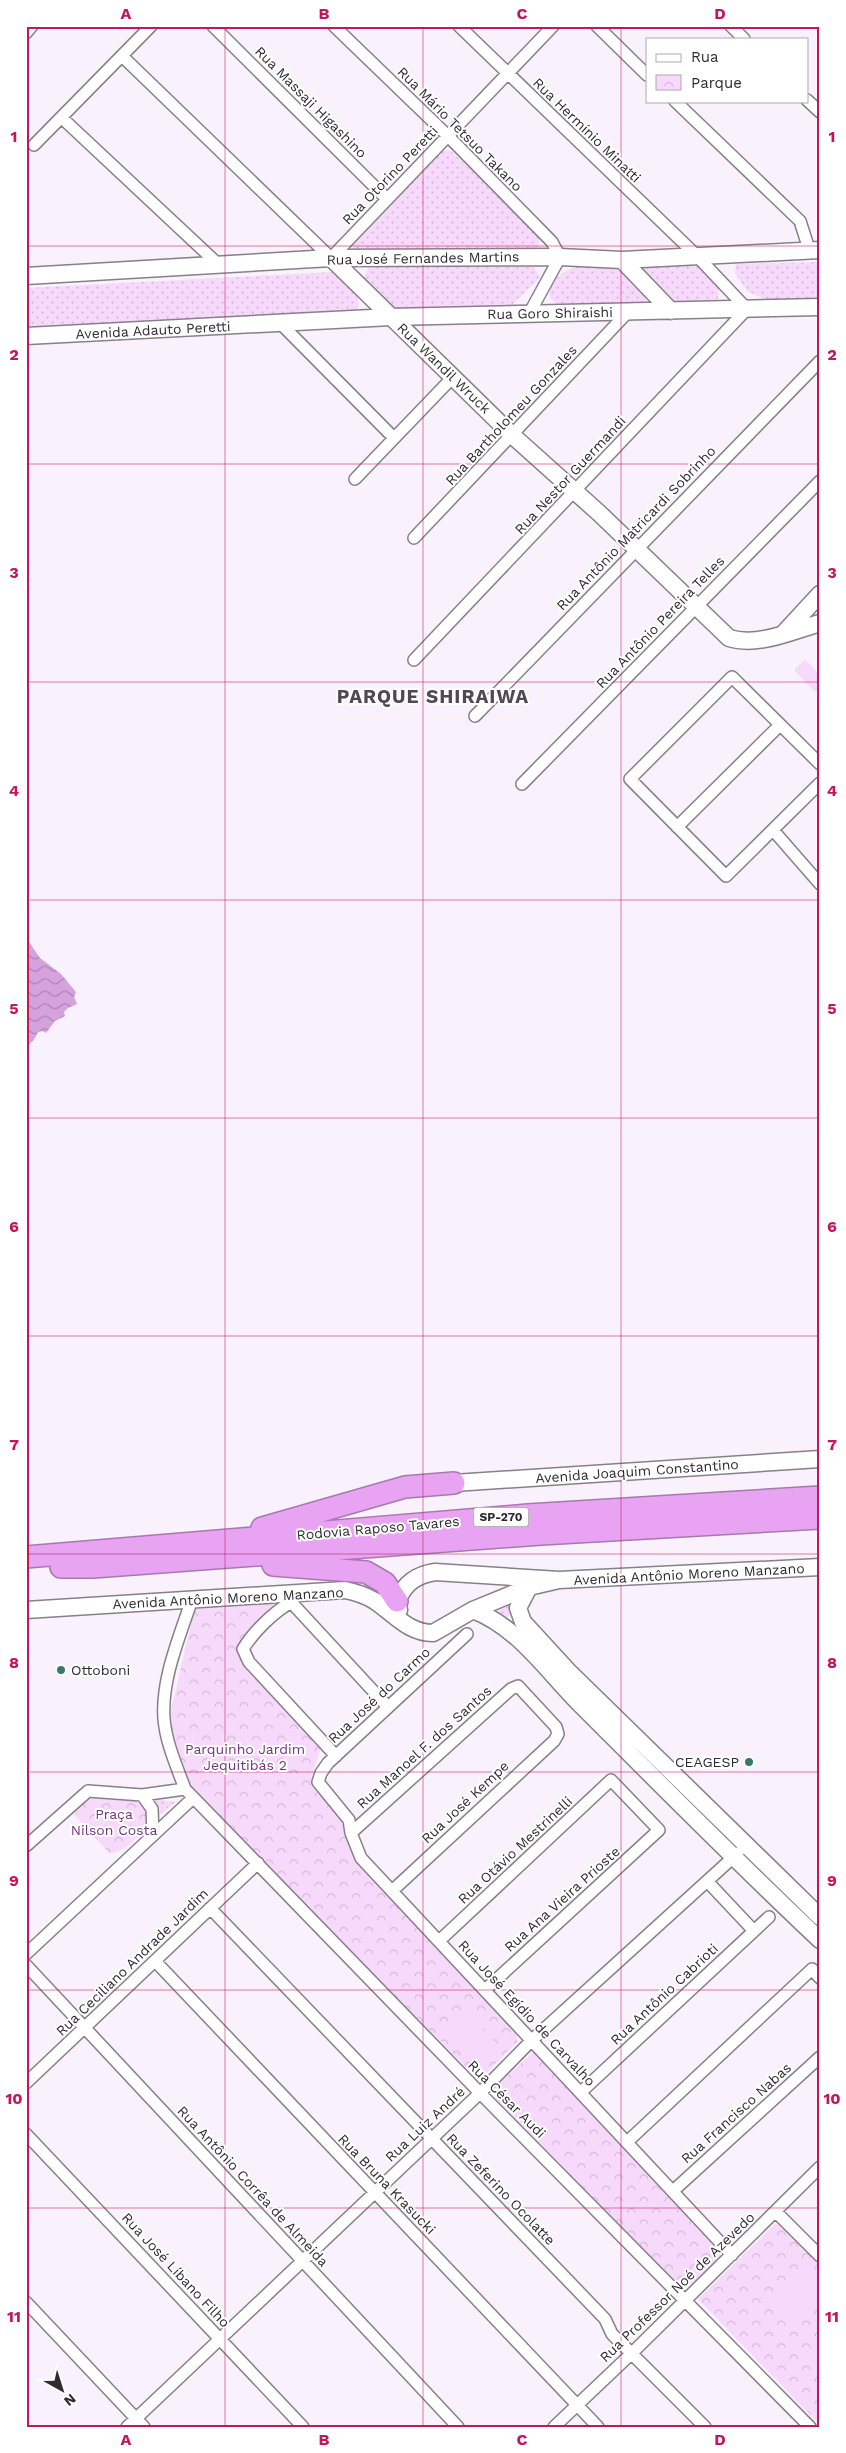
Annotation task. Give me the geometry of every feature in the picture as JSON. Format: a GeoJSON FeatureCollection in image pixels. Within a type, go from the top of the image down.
{"type":"FeatureCollection","features":[{"type":"Feature","properties":{"kind":"highway"},"geometry":{"type":"LineString","coordinates":[[187,1552],[266,1527],[405,1488],[454,1483]]}},
{"type":"Feature","properties":{"kind":"highway","name":"Rodovia Raposo Tavares"},"geometry":{"type":"LineString","coordinates":[[26,1567],[93,1567],[187,1552],[528,1514],[820,1497]]}},
{"type":"Feature","properties":{"kind":"highway","name":"Rodovia Raposo Tavares"},"geometry":{"type":"LineString","coordinates":[[26,1556],[187,1552],[820,1518]]}},
{"type":"Feature","properties":{"kind":"highway"},"geometry":{"type":"LineString","coordinates":[[187,1552],[366,1572],[385,1583],[397,1601]]}},
{"type":"Feature","properties":{"kind":"street"},"geometry":{"type":"LineString","coordinates":[[26,33],[32,26]]}},
{"type":"Feature","properties":{"kind":"street","name":"Rua Massaji Higashino"},"geometry":{"type":"LineString","coordinates":[[213,26],[387,199]]}},
{"type":"Feature","properties":{"kind":"street","name":"Rua Mário Tetsuo Takano"},"geometry":{"type":"LineString","coordinates":[[334,26],[448,136],[552,242],[560,256]]}},
{"type":"Feature","properties":{"kind":"street","name":"Rua Hermínio Minatti"},"geometry":{"type":"LineString","coordinates":[[459,26],[695,254],[748,309]]}},
{"type":"Feature","properties":{"kind":"street","name":"Rua Otorino Peretti"},"geometry":{"type":"LineString","coordinates":[[331,258],[553,26]]}},
{"type":"Feature","properties":{"kind":"street"},"geometry":{"type":"LineString","coordinates":[[597,26],[646,74]]}},
{"type":"Feature","properties":{"kind":"street"},"geometry":{"type":"LineString","coordinates":[[732,26],[743,38]]}},
{"type":"Feature","properties":{"kind":"street"},"geometry":{"type":"LineString","coordinates":[[34,145],[147,28]]}},
{"type":"Feature","properties":{"kind":"street","name":"Rua Wandil Wruck"},"geometry":{"type":"LineString","coordinates":[[122,56],[513,436],[729,638],[740,642],[784,633]]}},
{"type":"Feature","properties":{"kind":"street"},"geometry":{"type":"LineString","coordinates":[[808,101],[820,112]]}},
{"type":"Feature","properties":{"kind":"street"},"geometry":{"type":"LineString","coordinates":[[676,102],[800,221],[814,250]]}},
{"type":"Feature","properties":{"kind":"street"},"geometry":{"type":"LineString","coordinates":[[62,118],[219,265]]}},
{"type":"Feature","properties":{"kind":"street","name":"Rua José Fernandes Martins"},"geometry":{"type":"LineString","coordinates":[[26,276],[331,258],[560,256],[622,260],[695,254],[814,250]]}},
{"type":"Feature","properties":{"kind":"street"},"geometry":{"type":"LineString","coordinates":[[529,314],[560,256]]}},
{"type":"Feature","properties":{"kind":"street"},"geometry":{"type":"LineString","coordinates":[[622,260],[671,311]]}},
{"type":"Feature","properties":{"kind":"street","name":"Rua Goro Shiraishi"},"geometry":{"type":"LineString","coordinates":[[280,324],[391,317],[820,307]]}},
{"type":"Feature","properties":{"kind":"street","name":"Rua Nestor Guermandi"},"geometry":{"type":"LineString","coordinates":[[414,660],[748,309]]}},
{"type":"Feature","properties":{"kind":"street","name":"Rua Bartholomeu Gonzales"},"geometry":{"type":"LineString","coordinates":[[414,538],[513,436],[628,312]]}},
{"type":"Feature","properties":{"kind":"street"},"geometry":{"type":"LineString","coordinates":[[280,324],[394,438]]}},
{"type":"Feature","properties":{"kind":"street","name":"Avenida Adauto Peretti"},"geometry":{"type":"LineString","coordinates":[[26,336],[280,324]]}},
{"type":"Feature","properties":{"kind":"street","name":"Rua Antônio Matricardi Sobrinho"},"geometry":{"type":"LineString","coordinates":[[475,716],[820,361]]}},
{"type":"Feature","properties":{"kind":"street"},"geometry":{"type":"LineString","coordinates":[[355,479],[453,377]]}},
{"type":"Feature","properties":{"kind":"street","name":"Rua Antônio Pereira Telles"},"geometry":{"type":"LineString","coordinates":[[522,784],[820,481]]}},
{"type":"Feature","properties":{"kind":"street"},"geometry":{"type":"LineString","coordinates":[[784,633],[820,594]]}},
{"type":"Feature","properties":{"kind":"street"},"geometry":{"type":"LineString","coordinates":[[784,633],[820,623]]}},
{"type":"Feature","properties":{"kind":"street"},"geometry":{"type":"LineString","coordinates":[[820,764],[732,677],[630,779],[726,876],[820,783]]}},
{"type":"Feature","properties":{"kind":"street"},"geometry":{"type":"LineString","coordinates":[[677,827],[780,724]]}},
{"type":"Feature","properties":{"kind":"street"},"geometry":{"type":"LineString","coordinates":[[773,830],[820,884]]}},
{"type":"Feature","properties":{"kind":"street","name":"Avenida Joaquim Constantino"},"geometry":{"type":"LineString","coordinates":[[454,1483],[820,1459]]}},
{"type":"Feature","properties":{"kind":"street","name":"Avenida Antônio Moreno Manzano"},"geometry":{"type":"LineString","coordinates":[[397,1601],[411,1580],[424,1574],[435,1572],[559,1580],[820,1567]]}},
{"type":"Feature","properties":{"kind":"street","name":"Avenida Antônio Moreno Manzano"},"geometry":{"type":"LineString","coordinates":[[26,1610],[192,1599],[288,1598],[345,1590],[357,1593],[376,1602],[401,1622],[426,1633],[440,1631],[455,1618],[529,1587],[559,1580]]}},
{"type":"Feature","properties":{"kind":"street"},"geometry":{"type":"LineString","coordinates":[[529,1587],[518,1608],[523,1622],[740,1850],[820,1940]]}},
{"type":"Feature","properties":{"kind":"street"},"geometry":{"type":"LineString","coordinates":[[336,1756],[250,1662],[244,1649],[250,1638],[281,1608],[288,1598],[388,1707]]}},
{"type":"Feature","properties":{"kind":"street","name":"Rua César Audi"},"geometry":{"type":"LineString","coordinates":[[192,1599],[172,1664],[163,1704],[166,1732],[185,1789],[192,1799],[258,1863],[480,2093],[810,2427]]}},
{"type":"Feature","properties":{"kind":"street"},"geometry":{"type":"LineString","coordinates":[[397,1601],[402,1614],[419,1630]]}},
{"type":"Feature","properties":{"kind":"street"},"geometry":{"type":"LineString","coordinates":[[473,1610],[494,1619],[515,1635],[579,1703],[740,1850],[820,1918]]}},
{"type":"Feature","properties":{"kind":"street","name":"Rua José do Carmo"},"geometry":{"type":"LineString","coordinates":[[318,1782],[321,1773],[336,1756],[467,1634]]}},
{"type":"Feature","properties":{"kind":"street","name":"Rua Manoel F. dos Santos"},"geometry":{"type":"LineString","coordinates":[[351,1833],[511,1689],[518,1686],[556,1727],[558,1734]]}},
{"type":"Feature","properties":{"kind":"street","name":"Rua José Kempe"},"geometry":{"type":"LineString","coordinates":[[392,1891],[554,1741],[558,1734]]}},
{"type":"Feature","properties":{"kind":"street","name":"Rua Otávio Mestrinelli"},"geometry":{"type":"LineString","coordinates":[[439,1941],[611,1780],[659,1830]]}},
{"type":"Feature","properties":{"kind":"street","name":"Rua José Egídio de Carvalho"},"geometry":{"type":"LineString","coordinates":[[318,1782],[349,1820],[351,1833],[361,1858],[732,2256]]}},
{"type":"Feature","properties":{"kind":"street"},"geometry":{"type":"LineString","coordinates":[[26,1846],[88,1791],[142,1796],[185,1789]]}},
{"type":"Feature","properties":{"kind":"street"},"geometry":{"type":"LineString","coordinates":[[142,1796],[152,1809],[153,1836]]}},
{"type":"Feature","properties":{"kind":"street"},"geometry":{"type":"LineString","coordinates":[[26,1954],[192,1799]]}},
{"type":"Feature","properties":{"kind":"street","name":"Rua Ana Vieira Prioste"},"geometry":{"type":"LineString","coordinates":[[485,1990],[659,1830]]}},
{"type":"Feature","properties":{"kind":"street","name":"Rua Luiz André"},"geometry":{"type":"LineString","coordinates":[[127,2427],[140,2422],[220,2339],[480,2093],[532,2040],[740,1850]]}},
{"type":"Feature","properties":{"kind":"street","name":"Rua Ceciliano Andrade Jardim"},"geometry":{"type":"LineString","coordinates":[[26,2083],[258,1863]]}},
{"type":"Feature","properties":{"kind":"street"},"geometry":{"type":"LineString","coordinates":[[707,1881],[754,1931]]}},
{"type":"Feature","properties":{"kind":"street","name":"Rua Zeferino Ocolatte"},"geometry":{"type":"LineString","coordinates":[[210,1908],[605,2319],[612,2334],[705,2427]]}},
{"type":"Feature","properties":{"kind":"street","name":"Rua Antônio Cabrioti"},"geometry":{"type":"LineString","coordinates":[[581,2092],[769,1917]]}},
{"type":"Feature","properties":{"kind":"street","name":"Rua Bruna Krasucki"},"geometry":{"type":"LineString","coordinates":[[155,1961],[598,2427]]}},
{"type":"Feature","properties":{"kind":"street","name":"Rua Antônio Corrêa de Almeida"},"geometry":{"type":"LineString","coordinates":[[26,1965],[458,2427]]}},
{"type":"Feature","properties":{"kind":"street"},"geometry":{"type":"LineString","coordinates":[[627,2142],[816,1974]]}},
{"type":"Feature","properties":{"kind":"street","name":"Rua Francisco Nabas"},"geometry":{"type":"LineString","coordinates":[[673,2191],[820,2057]]}},
{"type":"Feature","properties":{"kind":"street","name":"Rua José Líbano Filho"},"geometry":{"type":"LineString","coordinates":[[26,2134],[303,2427]]}},
{"type":"Feature","properties":{"kind":"street","name":"Rua Professor Noé de Azevedo"},"geometry":{"type":"LineString","coordinates":[[554,2427],[632,2354],[820,2167]]}},
{"type":"Feature","properties":{"kind":"street"},"geometry":{"type":"LineString","coordinates":[[776,2212],[820,2256]]}},
{"type":"Feature","properties":{"kind":"street"},"geometry":{"type":"LineString","coordinates":[[26,2302],[140,2422]]}},
{"type":"Feature","properties":{"kind":"green space"},"geometry":{"type":"Polygon","coordinates":[[[444,150],[451,151],[539,235],[539,246],[532,251],[353,250],[353,241],[439,152],[444,150]]]}},
{"type":"Feature","properties":{"kind":"green space"},"geometry":{"type":"Polygon","coordinates":[[[693,261],[719,288],[718,299],[711,304],[677,305],[644,272],[645,265],[693,261]]]}},
{"type":"Feature","properties":{"kind":"green space"},"geometry":{"type":"Polygon","coordinates":[[[820,262],[820,299],[766,300],[747,291],[735,273],[736,264],[820,262]]]}},
{"type":"Feature","properties":{"kind":"green space"},"geometry":{"type":"Polygon","coordinates":[[[582,265],[619,267],[645,292],[646,301],[638,307],[559,306],[550,298],[552,285],[564,272],[582,265]]]}},
{"type":"Feature","properties":{"kind":"green space"},"geometry":{"type":"Polygon","coordinates":[[[369,266],[534,267],[540,277],[511,306],[395,309],[363,280],[369,266]]]}},
{"type":"Feature","properties":{"kind":"green space"},"geometry":{"type":"Polygon","coordinates":[[[332,272],[357,296],[359,305],[354,313],[26,327],[26,288],[332,272]]]}},
{"type":"Feature","properties":{"kind":"green space"},"geometry":{"type":"Polygon","coordinates":[[[805,659],[820,675],[820,687],[815,692],[794,670],[805,659]]]}},
{"type":"Feature","properties":{"kind":"green space","name":"Parquinho Jardim Jequitibás 2"},"geometry":{"type":"Polygon","coordinates":[[[272,1600],[276,1607],[241,1640],[240,1652],[242,1661],[321,1747],[311,1777],[312,1787],[341,1819],[353,1857],[517,2032],[517,2042],[484,2075],[478,2076],[473,2074],[190,1790],[169,1719],[195,1607],[272,1600]]]}},
{"type":"Feature","properties":{"kind":"green space"},"geometry":{"type":"Polygon","coordinates":[[[505,1603],[510,1605],[512,1610],[510,1615],[505,1617],[500,1615],[498,1610],[500,1605],[505,1603]]]}},
{"type":"Feature","properties":{"kind":"green space","name":"Praça Nilson Costa"},"geometry":{"type":"Polygon","coordinates":[[[89,1797],[135,1799],[147,1811],[147,1818],[136,1839],[123,1849],[109,1853],[72,1812],[89,1797]]]}},
{"type":"Feature","properties":{"kind":"green space"},"geometry":{"type":"Polygon","coordinates":[[[155,1799],[175,1802],[158,1816],[155,1799]]]}},
{"type":"Feature","properties":{"kind":"green space"},"geometry":{"type":"Polygon","coordinates":[[[465,2010],[497,2044],[477,2063],[445,2029],[465,2010]]]}},
{"type":"Feature","properties":{"kind":"green space"},"geometry":{"type":"Polygon","coordinates":[[[535,2050],[723,2249],[716,2261],[699,2278],[680,2288],[495,2098],[499,2084],[535,2050]]]}},
{"type":"Feature","properties":{"kind":"green space"},"geometry":{"type":"Polygon","coordinates":[[[777,2222],[820,2265],[820,2425],[698,2299],[777,2222]]]}},
{"type":"Feature","properties":{"kind":"green space"},"geometry":{"type":"Polygon","coordinates":[[[806,2269],[820,2286],[820,2297],[787,2325],[767,2303],[806,2269]]]}},
{"type":"Feature","properties":{"kind":"green space"},"geometry":{"type":"Polygon","coordinates":[[[820,2341],[820,2368],[806,2352],[820,2341]]]}},
{"type":"Feature","properties":{"kind":"water"},"geometry":{"type":"Polygon","coordinates":[[[29,942],[40,958],[61,974],[76,992],[74,997],[77,1004],[68,1008],[64,1012],[65,1016],[55,1021],[46,1033],[38,1032],[33,1041],[28,1045],[26,943],[29,942]]]}},
{"type":"Feature","properties":{"kind":"place","name":"Ottoboni"},"geometry":{"type":"Point","coordinates":[61,1670]}},
{"type":"Feature","properties":{"kind":"place","name":"CEAGESP"},"geometry":{"type":"Point","coordinates":[749,1762]}},
{"type":"Feature","properties":{"kind":"district","name":"PARQUE SHIRAIWA"},"geometry":{"type":"Point","coordinates":[433,696]}}]}
